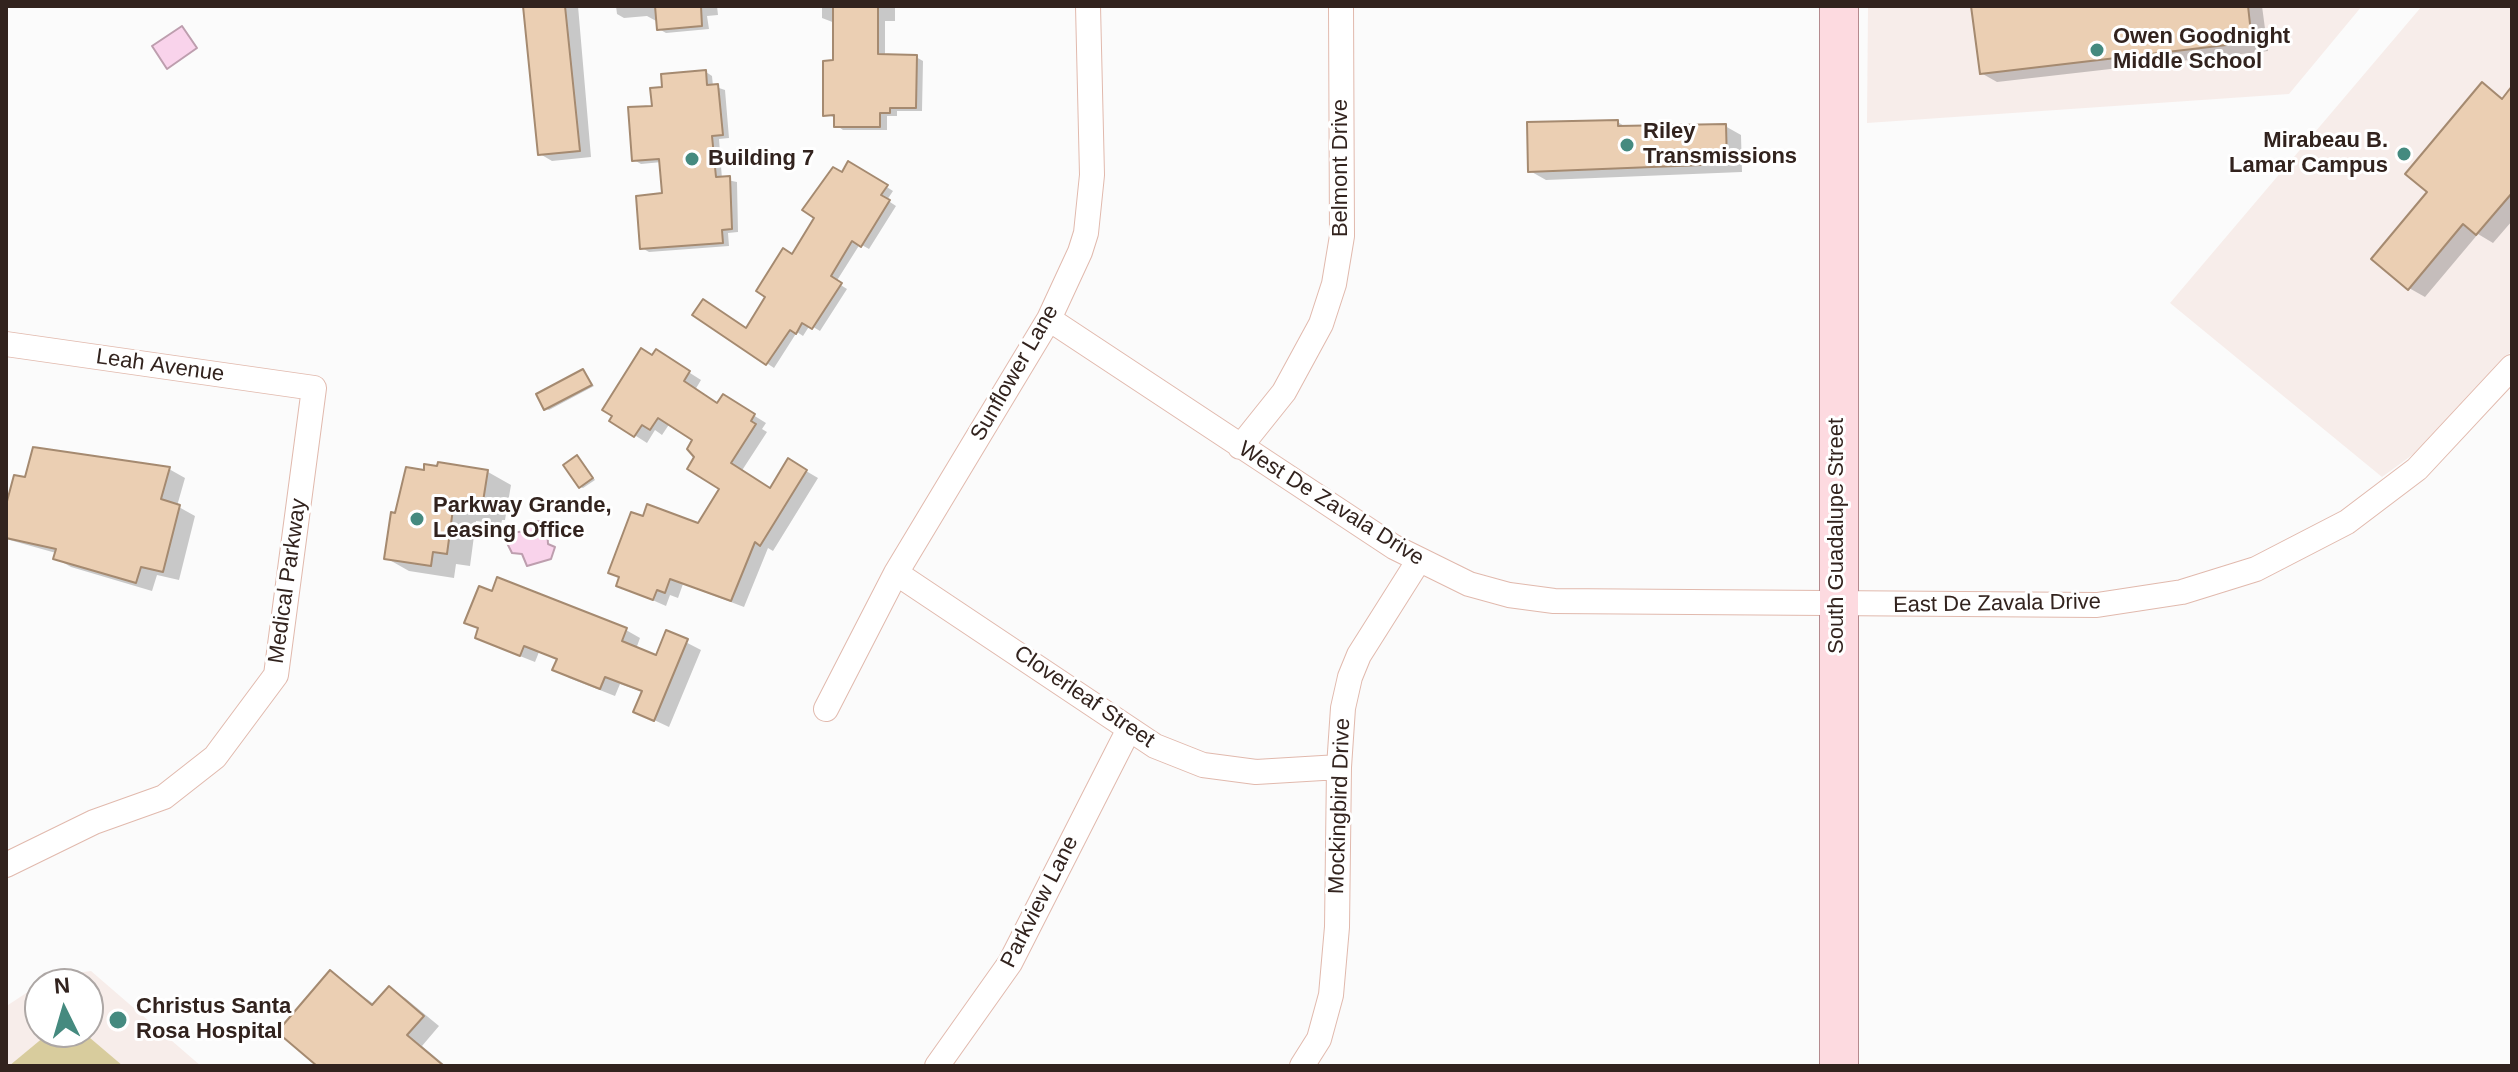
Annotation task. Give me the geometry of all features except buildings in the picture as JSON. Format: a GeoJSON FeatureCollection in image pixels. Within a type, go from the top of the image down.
{"type":"FeatureCollection","features":[{"type":"Feature","properties":{"kind":"main road","name":"South Guadalupe Street"},"geometry":{"type":"LineString","coordinates":[[1839,6],[1839,1066]]}},
{"type":"Feature","properties":{"kind":"street","name":"Sunflower Lane"},"geometry":{"type":"LineString","coordinates":[[826,709],[896,573],[1049,319],[1086,233],[1092,175],[1088,6]]}},
{"type":"Feature","properties":{"kind":"street","name":"Belmont Drive"},"geometry":{"type":"LineString","coordinates":[[1240,447],[1284,392],[1321,324],[1334,284],[1342,236],[1341,6]]}},
{"type":"Feature","properties":{"kind":"street","name":"West De Zavala Drive"},"geometry":{"type":"LineString","coordinates":[[1049,319],[1240,447],[1419,560],[1469,584],[1509,595],[1554,601],[1837,605]]}},
{"type":"Feature","properties":{"kind":"street","name":"Leah Avenue"},"geometry":{"type":"LineString","coordinates":[[6,344],[314,388]]}},
{"type":"Feature","properties":{"kind":"street","name":"East De Zavala Drive"},"geometry":{"type":"LineString","coordinates":[[1837,605],[2097,605],[2182,592],[2256,569],[2347,522],[2417,469],[2512,367]]}},
{"type":"Feature","properties":{"kind":"street","name":"Medical Parkway"},"geometry":{"type":"LineString","coordinates":[[6,865],[94,822],[164,797],[215,757],[276,675],[314,388]]}},
{"type":"Feature","properties":{"kind":"street","name":"Mockingbird Drive"},"geometry":{"type":"LineString","coordinates":[[1302,1066],[1319,1039],[1331,995],[1337,927],[1339,767],[1343,708],[1350,677],[1359,655],[1419,560]]}},
{"type":"Feature","properties":{"kind":"street","name":"Cloverleaf Street"},"geometry":{"type":"LineString","coordinates":[[896,573],[1155,746],[1203,765],[1256,772],[1339,767]]}},
{"type":"Feature","properties":{"kind":"street","name":"Parkview Lane"},"geometry":{"type":"LineString","coordinates":[[937,1066],[984,1004],[1010,963],[1129,729]]}},
{"type":"Feature","properties":{"kind":"shaded area","name":"Owen Goodnight Middle School"},"geometry":{"type":"Polygon","coordinates":[[[1868,6],[2362,6],[2289,94],[1867,123],[1868,6]]]}},
{"type":"Feature","properties":{"kind":"shaded area","name":"Mirabeau B. Lamar Campus"},"geometry":{"type":"Polygon","coordinates":[[[2422,6],[2512,6],[2512,350],[2430,442],[2382,477],[2170,303],[2422,6]]]}},
{"type":"Feature","properties":{"kind":"shaded area"},"geometry":{"type":"Polygon","coordinates":[[[182,26],[197,48],[167,69],[152,46],[182,26]]]}},
{"type":"Feature","properties":{"kind":"shaded area"},"geometry":{"type":"Polygon","coordinates":[[[541,521],[547,527],[548,544],[555,547],[551,559],[527,566],[522,554],[512,553],[507,543],[510,533],[526,531],[533,522],[541,521]]]}},
{"type":"Feature","properties":{"kind":"shaded area","name":"Christus Santa Rosa Hospital"},"geometry":{"type":"Polygon","coordinates":[[[104,982],[201,1066],[6,1066],[8,1005],[24,994],[24,1048],[104,1048],[104,982]]]}},
{"type":"Feature","properties":{"kind":"shaded area"},"geometry":{"type":"Polygon","coordinates":[[[31,1048],[102,1048],[123,1066],[9,1066],[31,1048]]]}},
{"type":"Feature","properties":{"kind":"place","name":"Owen Goodnight Middle School"},"geometry":{"type":"Point","coordinates":[2097,50]}},
{"type":"Feature","properties":{"kind":"place","name":"Riley Transmissions"},"geometry":{"type":"Point","coordinates":[1627,145]}},
{"type":"Feature","properties":{"kind":"place","name":"Mirabeau B. Lamar Campus"},"geometry":{"type":"Point","coordinates":[2404,154]}},
{"type":"Feature","properties":{"kind":"place","name":"Building 7"},"geometry":{"type":"Point","coordinates":[692,159]}},
{"type":"Feature","properties":{"kind":"place","name":"Parkway Grande, Leasing Office"},"geometry":{"type":"Point","coordinates":[417,519]}},
{"type":"Feature","properties":{"kind":"place","name":"Christus Santa Rosa Hospital"},"geometry":{"type":"Point","coordinates":[118,1020]}}]}
